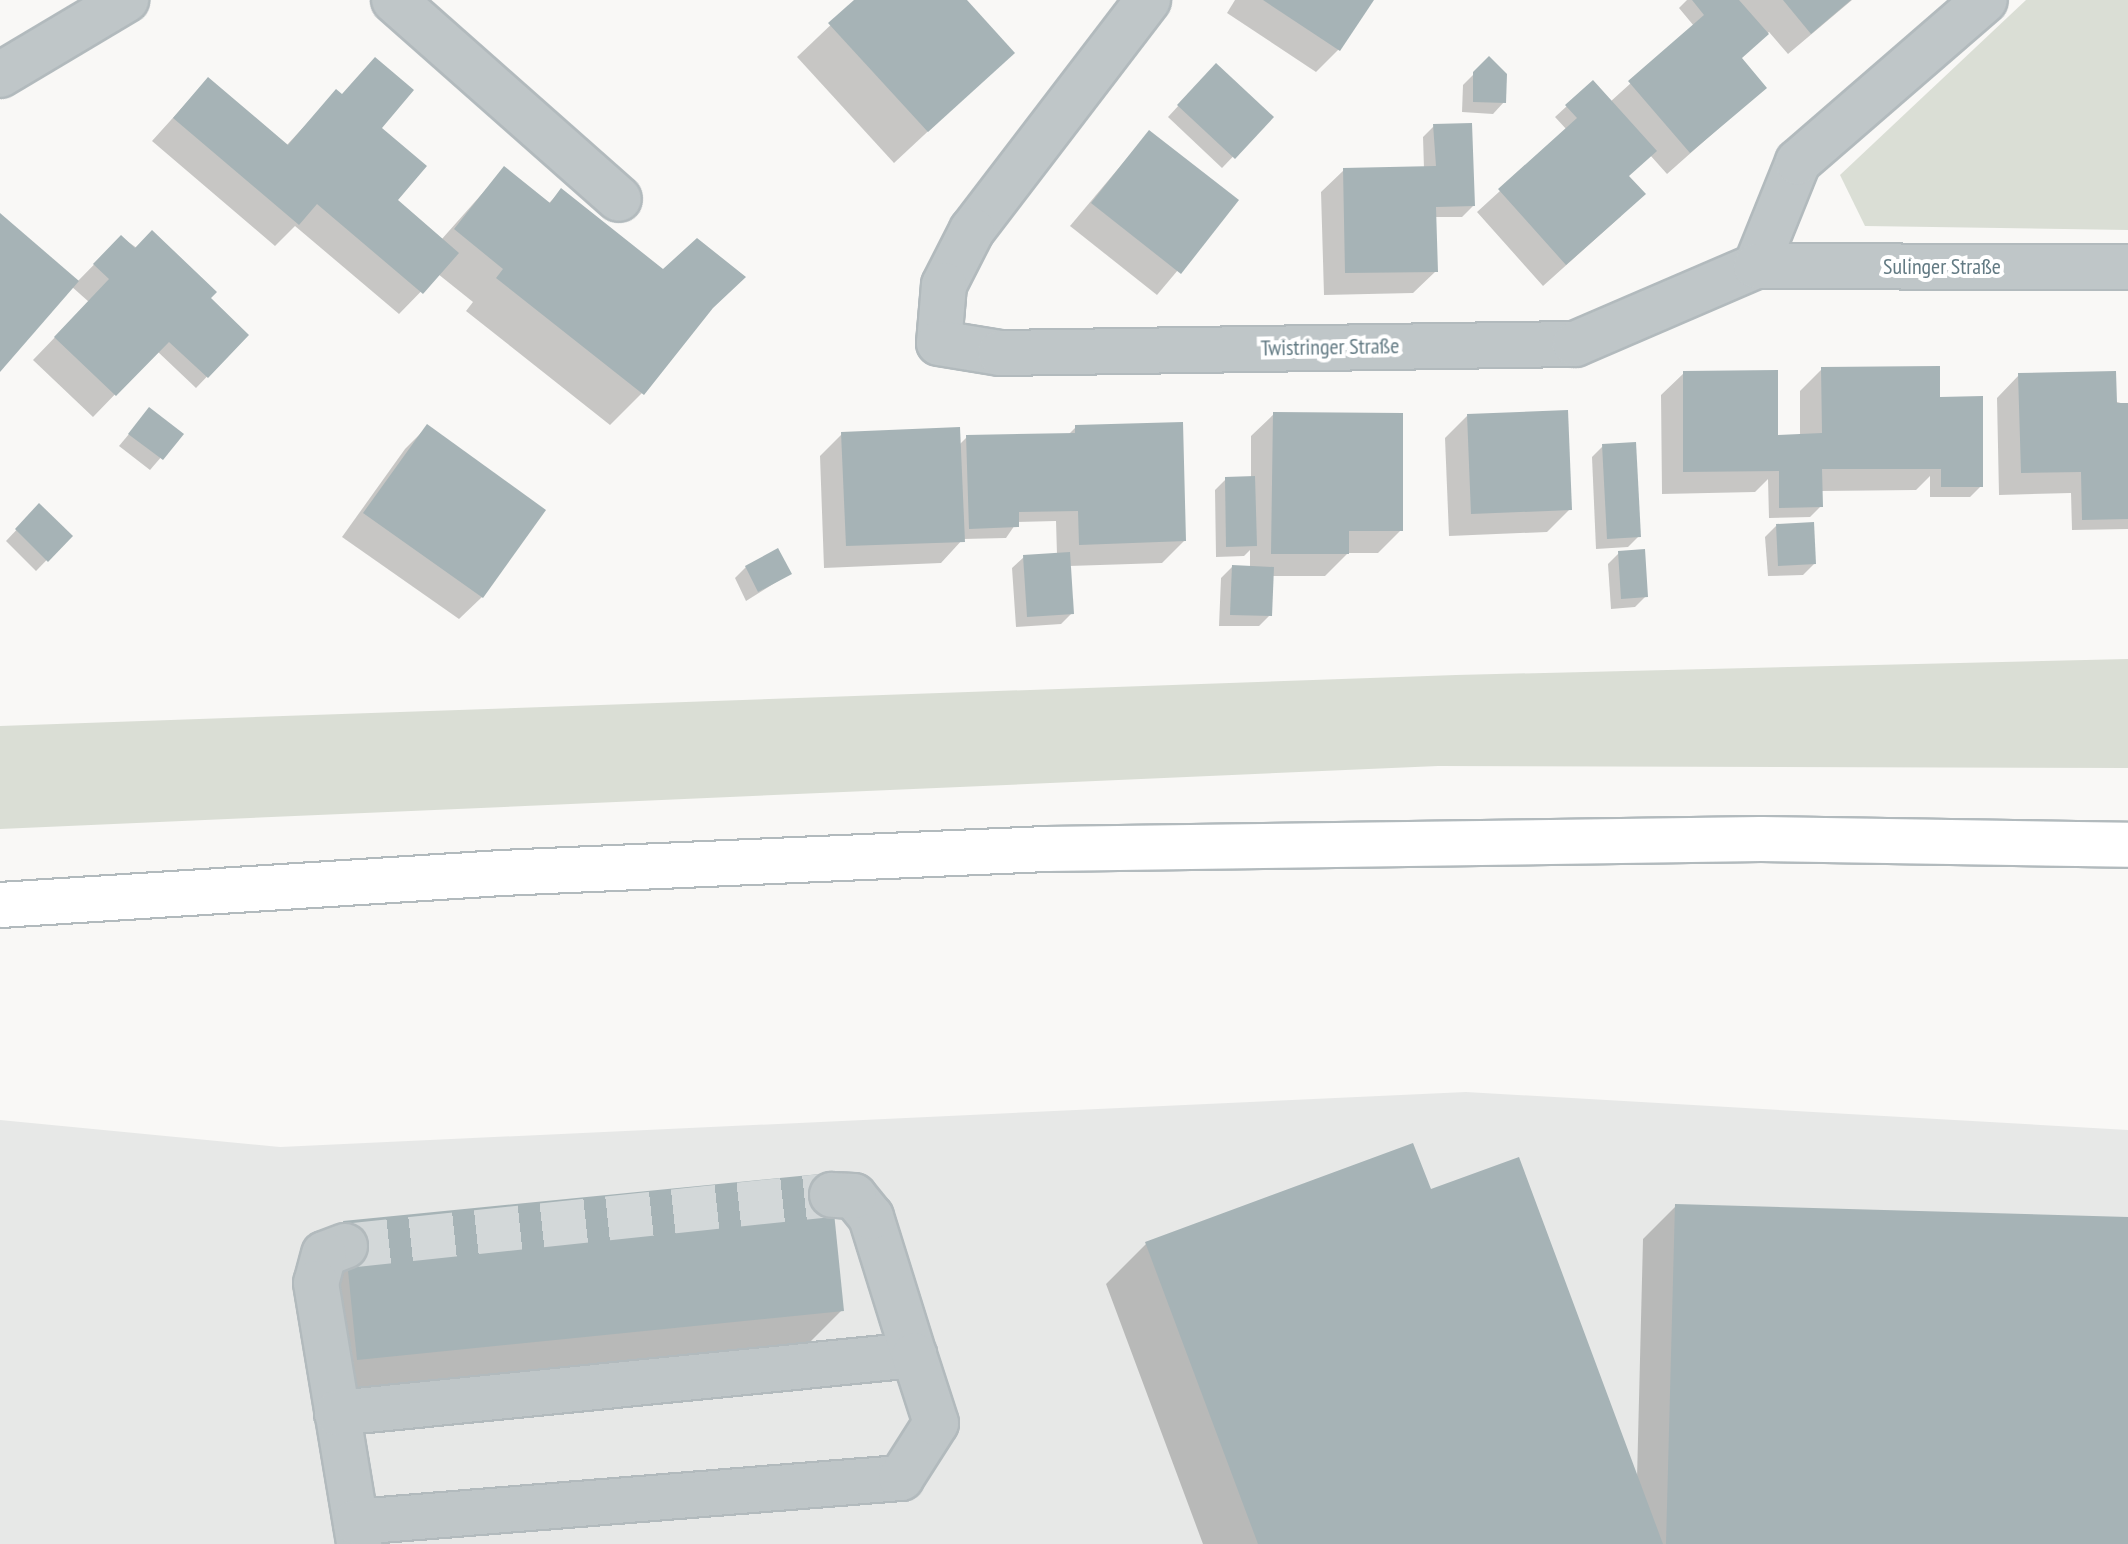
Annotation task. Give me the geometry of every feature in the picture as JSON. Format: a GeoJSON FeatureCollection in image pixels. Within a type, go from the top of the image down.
{"type":"FeatureCollection","features":[{"type":"Feature","properties":{"kind":"main road"},"geometry":{"type":"LineString","coordinates":[[0,905],[501,873],[1031,849],[1745,839],[2128,845]]}},
{"type":"Feature","properties":{"kind":"street"},"geometry":{"type":"LineString","coordinates":[[0,75],[126,0]]}},
{"type":"Feature","properties":{"kind":"street"},"geometry":{"type":"LineString","coordinates":[[394,0],[619,199]]}},
{"type":"Feature","properties":{"kind":"street","name":"Twistringer Straße"},"geometry":{"type":"LineString","coordinates":[[1148,0],[972,230],[944,285],[939,343],[1000,353],[1575,344],[1756,266]]}},
{"type":"Feature","properties":{"kind":"street"},"geometry":{"type":"LineString","coordinates":[[1756,266],[1798,162],[1985,0]]}},
{"type":"Feature","properties":{"kind":"street","name":"Sulinger Straße"},"geometry":{"type":"LineString","coordinates":[[1756,266],[2128,267]]}},
{"type":"Feature","properties":{"kind":"street"},"geometry":{"type":"LineString","coordinates":[[345,1246],[324,1254],[316,1283],[358,1533],[901,1478],[936,1423],[871,1217],[854,1196],[832,1195]]}},
{"type":"Feature","properties":{"kind":"street"},"geometry":{"type":"LineString","coordinates":[[337,1413],[914,1355]]}},
{"type":"Feature","properties":{"kind":"shaded area"},"geometry":{"type":"Polygon","coordinates":[[[2026,0],[2128,0],[2128,230],[1865,226],[1840,175],[2026,0]]]}},
{"type":"Feature","properties":{"kind":"shaded area"},"geometry":{"type":"Polygon","coordinates":[[[2128,659],[2128,768],[1438,766],[0,829],[0,726],[1456,675],[2128,659]]]}},
{"type":"Feature","properties":{"kind":"shaded area"},"geometry":{"type":"Polygon","coordinates":[[[1466,1092],[2128,1130],[2128,1544],[0,1544],[0,1120],[280,1147],[1466,1092]]]}},
{"type":"Feature","properties":{"kind":"building"},"geometry":{"type":"Polygon","coordinates":[[[854,0],[967,0],[1015,53],[928,132],[828,23],[854,0]]]}},
{"type":"Feature","properties":{"kind":"building"},"geometry":{"type":"Polygon","coordinates":[[[1263,0],[1374,0],[1340,51],[1263,0]]]}},
{"type":"Feature","properties":{"kind":"building"},"geometry":{"type":"Polygon","coordinates":[[[1692,0],[1739,0],[1769,34],[1742,58],[1767,88],[1690,153],[1628,81],[1704,15],[1692,0]]]}},
{"type":"Feature","properties":{"kind":"building"},"geometry":{"type":"Polygon","coordinates":[[[1783,0],[1851,0],[1811,34],[1783,0]]]}},
{"type":"Feature","properties":{"kind":"building"},"geometry":{"type":"Polygon","coordinates":[[[1489,56],[1507,74],[1506,103],[1473,102],[1473,72],[1489,56]]]}},
{"type":"Feature","properties":{"kind":"building"},"geometry":{"type":"Polygon","coordinates":[[[375,57],[414,90],[382,128],[427,166],[398,200],[459,253],[423,294],[317,204],[299,225],[173,118],[208,77],[288,145],[336,89],[342,94],[375,57]]]}},
{"type":"Feature","properties":{"kind":"building"},"geometry":{"type":"Polygon","coordinates":[[[1216,63],[1274,117],[1235,159],[1177,105],[1216,63]]]}},
{"type":"Feature","properties":{"kind":"building"},"geometry":{"type":"Polygon","coordinates":[[[1593,80],[1657,151],[1629,176],[1646,194],[1566,265],[1498,189],[1577,118],[1565,105],[1593,80]]]}},
{"type":"Feature","properties":{"kind":"building"},"geometry":{"type":"Polygon","coordinates":[[[1472,123],[1475,206],[1436,207],[1438,272],[1345,273],[1343,168],[1436,166],[1433,124],[1472,123]]]}},
{"type":"Feature","properties":{"kind":"building"},"geometry":{"type":"Polygon","coordinates":[[[1149,130],[1239,200],[1181,274],[1091,203],[1149,130]]]}},
{"type":"Feature","properties":{"kind":"building"},"geometry":{"type":"Polygon","coordinates":[[[504,166],[550,203],[561,188],[663,269],[697,238],[746,277],[713,308],[644,395],[496,278],[503,269],[454,229],[504,166]]]}},
{"type":"Feature","properties":{"kind":"building"},"geometry":{"type":"Polygon","coordinates":[[[0,213],[79,281],[0,372],[0,213]]]}},
{"type":"Feature","properties":{"kind":"building"},"geometry":{"type":"Polygon","coordinates":[[[152,230],[217,292],[211,298],[249,335],[208,378],[169,342],[116,396],[54,337],[109,279],[93,264],[121,235],[135,248],[152,230]]]}},
{"type":"Feature","properties":{"kind":"building"},"geometry":{"type":"Polygon","coordinates":[[[1940,366],[1940,397],[1983,396],[1983,487],[1941,487],[1941,469],[1822,469],[1823,507],[1779,508],[1779,471],[1683,472],[1683,371],[1778,370],[1778,435],[1822,433],[1821,367],[1940,366]]]}},
{"type":"Feature","properties":{"kind":"building"},"geometry":{"type":"Polygon","coordinates":[[[2116,371],[2117,403],[2128,403],[2128,519],[2082,520],[2081,472],[2021,473],[2018,373],[2116,371]]]}},
{"type":"Feature","properties":{"kind":"building"},"geometry":{"type":"Polygon","coordinates":[[[149,407],[184,434],[163,460],[128,434],[149,407]]]}},
{"type":"Feature","properties":{"kind":"building"},"geometry":{"type":"Polygon","coordinates":[[[1568,410],[1572,510],[1471,514],[1467,414],[1568,410]]]}},
{"type":"Feature","properties":{"kind":"building"},"geometry":{"type":"Polygon","coordinates":[[[1273,412],[1403,413],[1403,531],[1349,531],[1349,554],[1271,554],[1273,412]]]}},
{"type":"Feature","properties":{"kind":"building"},"geometry":{"type":"Polygon","coordinates":[[[1183,422],[1186,541],[1079,545],[1078,511],[1019,512],[1019,527],[969,529],[966,435],[1075,433],[1075,425],[1183,422]]]}},
{"type":"Feature","properties":{"kind":"building"},"geometry":{"type":"Polygon","coordinates":[[[427,424],[546,510],[483,598],[363,513],[427,424]]]}},
{"type":"Feature","properties":{"kind":"building"},"geometry":{"type":"Polygon","coordinates":[[[960,427],[965,542],[846,546],[841,432],[960,427]]]}},
{"type":"Feature","properties":{"kind":"building"},"geometry":{"type":"Polygon","coordinates":[[[1636,442],[1641,537],[1607,539],[1602,444],[1636,442]]]}},
{"type":"Feature","properties":{"kind":"building"},"geometry":{"type":"Polygon","coordinates":[[[1255,476],[1257,546],[1226,547],[1225,477],[1255,476]]]}},
{"type":"Feature","properties":{"kind":"building"},"geometry":{"type":"Polygon","coordinates":[[[39,503],[73,536],[48,562],[15,529],[39,503]]]}},
{"type":"Feature","properties":{"kind":"building"},"geometry":{"type":"Polygon","coordinates":[[[1814,522],[1816,564],[1778,566],[1776,524],[1814,522]]]}},
{"type":"Feature","properties":{"kind":"building"},"geometry":{"type":"Polygon","coordinates":[[[778,548],[792,574],[758,592],[745,566],[778,548]]]}},
{"type":"Feature","properties":{"kind":"building"},"geometry":{"type":"Polygon","coordinates":[[[1645,549],[1648,597],[1621,599],[1618,551],[1645,549]]]}},
{"type":"Feature","properties":{"kind":"building"},"geometry":{"type":"Polygon","coordinates":[[[1070,552],[1074,614],[1027,617],[1023,555],[1070,552]]]}},
{"type":"Feature","properties":{"kind":"building"},"geometry":{"type":"Polygon","coordinates":[[[1232,565],[1274,567],[1272,616],[1230,615],[1232,565]]]}},
{"type":"Feature","properties":{"kind":"building"},"geometry":{"type":"Polygon","coordinates":[[[1413,1143],[1431,1189],[1519,1157],[1663,1544],[1258,1544],[1145,1242],[1413,1143]]]}},
{"type":"Feature","properties":{"kind":"building"},"geometry":{"type":"Polygon","coordinates":[[[830,1173],[844,1311],[357,1360],[343,1221],[830,1173]]]}},
{"type":"Feature","properties":{"kind":"building"},"geometry":{"type":"Polygon","coordinates":[[[1675,1204],[2128,1217],[2128,1544],[1666,1544],[1675,1204]]]}},
{"type":"Feature","properties":{"kind":"tunnel"},"geometry":{"type":"LineString","coordinates":[[345,1246],[832,1195]]}}]}
